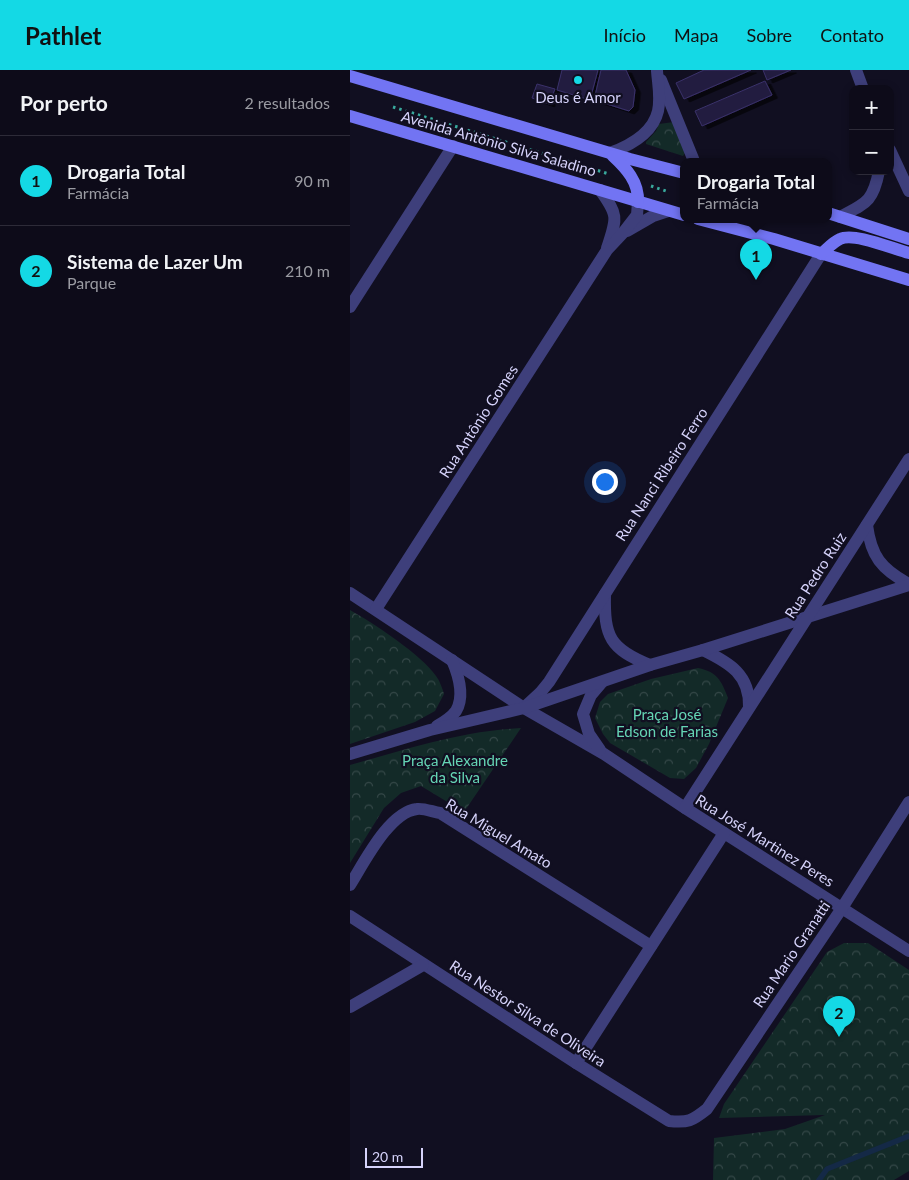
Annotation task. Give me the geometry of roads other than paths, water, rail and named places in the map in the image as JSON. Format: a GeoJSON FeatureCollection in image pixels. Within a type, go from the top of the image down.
{"type":"FeatureCollection","features":[{"type":"Feature","properties":{"kind":"main road","name":"Avenida Antônio Silva Saladino"},"geometry":{"type":"LineString","coordinates":[[350,76],[630,159],[680,172]]}},
{"type":"Feature","properties":{"kind":"main road","name":"Avenida Antônio Silva Saladino"},"geometry":{"type":"LineString","coordinates":[[350,116],[680,214]]}},
{"type":"Feature","properties":{"kind":"main road","name":"Avenida Antônio Silva Saladino"},"geometry":{"type":"LineString","coordinates":[[610,153],[627,169],[634,181],[638,202]]}},
{"type":"Feature","properties":{"kind":"main road"},"geometry":{"type":"LineString","coordinates":[[834,215],[909,239]]}},
{"type":"Feature","properties":{"kind":"main road"},"geometry":{"type":"LineString","coordinates":[[713,223],[774,239],[909,280]]}},
{"type":"Feature","properties":{"kind":"main road"},"geometry":{"type":"LineString","coordinates":[[821,254],[838,239],[846,236],[909,253]]}},
{"type":"Feature","properties":{"kind":"street"},"geometry":{"type":"LineString","coordinates":[[856,70],[862,85]]}},
{"type":"Feature","properties":{"kind":"street"},"geometry":{"type":"LineString","coordinates":[[610,153],[634,141],[646,131],[652,122],[658,111],[657,71]]}},
{"type":"Feature","properties":{"kind":"street"},"geometry":{"type":"LineString","coordinates":[[657,71],[693,158]]}},
{"type":"Feature","properties":{"kind":"street"},"geometry":{"type":"LineString","coordinates":[[350,307],[452,146]]}},
{"type":"Feature","properties":{"kind":"street"},"geometry":{"type":"LineString","coordinates":[[894,159],[909,191]]}},
{"type":"Feature","properties":{"kind":"street"},"geometry":{"type":"LineString","coordinates":[[834,215],[859,207],[869,199],[875,190],[878,175]]}},
{"type":"Feature","properties":{"kind":"street","name":"Rua Antônio Gomes"},"geometry":{"type":"LineString","coordinates":[[600,190],[608,200],[615,218],[607,250]]}},
{"type":"Feature","properties":{"kind":"street","name":"Rua Antônio Gomes"},"geometry":{"type":"LineString","coordinates":[[376,609],[607,250],[636,215],[638,202]]}},
{"type":"Feature","properties":{"kind":"street","name":"Rua Antônio Gomes"},"geometry":{"type":"LineString","coordinates":[[623,233],[653,216],[668,211]]}},
{"type":"Feature","properties":{"kind":"street","name":"Rua Nanci Ribeiro Ferro"},"geometry":{"type":"LineString","coordinates":[[524,708],[540,694],[549,682],[821,254]]}},
{"type":"Feature","properties":{"kind":"street","name":"Rua Pedro Ruiz"},"geometry":{"type":"LineString","coordinates":[[685,808],[909,458]]}},
{"type":"Feature","properties":{"kind":"street"},"geometry":{"type":"LineString","coordinates":[[867,525],[873,553],[890,572],[909,584]]}},
{"type":"Feature","properties":{"kind":"street"},"geometry":{"type":"LineString","coordinates":[[350,754],[430,730],[524,708],[650,665],[703,650],[909,584]]}},
{"type":"Feature","properties":{"kind":"street","name":"Rua José Martinez Peres"},"geometry":{"type":"LineString","coordinates":[[350,592],[524,708],[604,754],[909,951]]}},
{"type":"Feature","properties":{"kind":"street"},"geometry":{"type":"LineString","coordinates":[[605,592],[606,626],[612,638],[621,651],[650,665]]}},
{"type":"Feature","properties":{"kind":"street"},"geometry":{"type":"LineString","coordinates":[[703,650],[724,660],[738,674],[748,689],[748,709]]}},
{"type":"Feature","properties":{"kind":"street"},"geometry":{"type":"LineString","coordinates":[[430,730],[449,718],[457,709],[460,687],[459,676],[452,660]]}},
{"type":"Feature","properties":{"kind":"street","name":"Rua José Martinez Peres"},"geometry":{"type":"LineString","coordinates":[[602,682],[591,695],[583,714],[589,734],[604,754]]}},
{"type":"Feature","properties":{"kind":"street","name":"Rua Mario Granatti"},"geometry":{"type":"LineString","coordinates":[[694,1120],[707,1109],[842,908],[909,802]]}},
{"type":"Feature","properties":{"kind":"street","name":"Rua Miguel Amato"},"geometry":{"type":"LineString","coordinates":[[350,885],[389,826],[404,812],[418,808],[440,813],[650,946]]}},
{"type":"Feature","properties":{"kind":"street"},"geometry":{"type":"LineString","coordinates":[[576,1063],[724,833]]}},
{"type":"Feature","properties":{"kind":"street","name":"Rua Nestor Silva de Oliveira"},"geometry":{"type":"LineString","coordinates":[[350,916],[576,1063],[668,1120],[683,1122],[694,1120]]}},
{"type":"Feature","properties":{"kind":"street"},"geometry":{"type":"LineString","coordinates":[[350,1007],[423,964]]}},
{"type":"Feature","properties":{"kind":"waterway"},"geometry":{"type":"LineString","coordinates":[[819,1180],[827,1169],[909,1136]]}},
{"type":"Feature","properties":{"kind":"place","name":"Deus é Amor"},"geometry":{"type":"Point","coordinates":[578,80]}},
{"type":"Feature","properties":{"kind":"place","name":"Drogaria Total"},"geometry":{"type":"Point","coordinates":[756,280]}},
{"type":"Feature","properties":{"kind":"place","name":"Sistema de Lazer Um"},"geometry":{"type":"Point","coordinates":[839,1037]}},
{"type":"Feature","properties":{"kind":"park label","name":"Praça José Edson de Farias"},"geometry":{"type":"Point","coordinates":[667,722]}},
{"type":"Feature","properties":{"kind":"park label","name":"Praça Alexandre da Silva"},"geometry":{"type":"Point","coordinates":[455,768]}}]}
